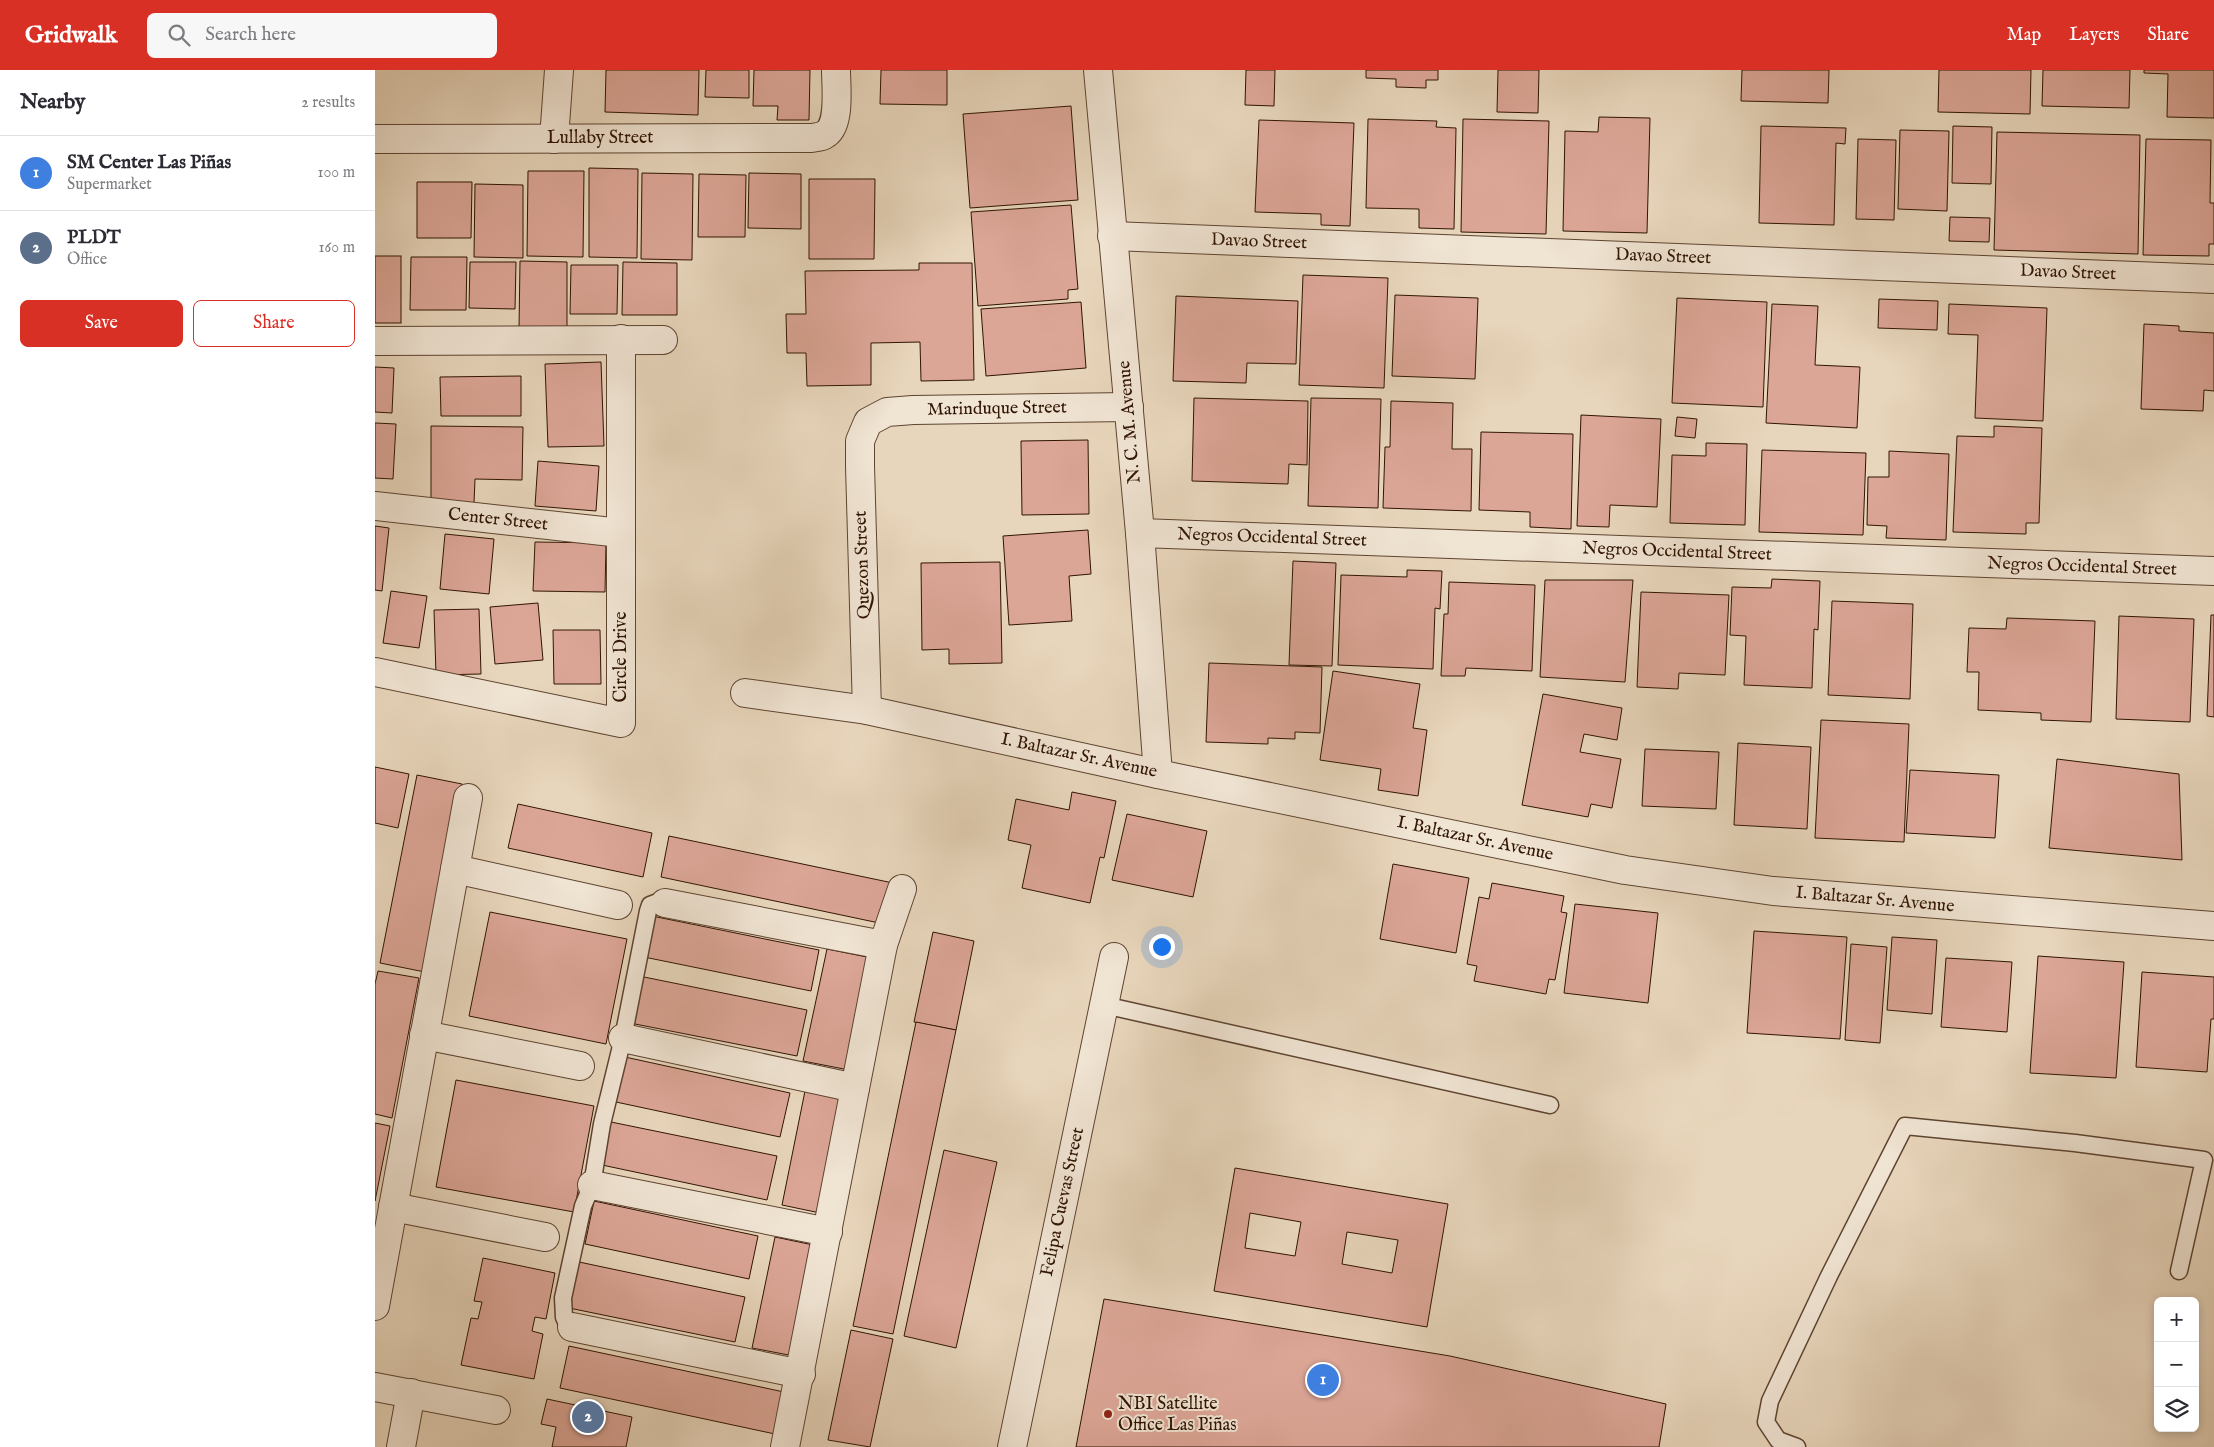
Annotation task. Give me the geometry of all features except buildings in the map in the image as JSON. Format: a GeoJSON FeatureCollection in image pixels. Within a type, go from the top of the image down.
{"type":"FeatureCollection","features":[{"type":"Feature","properties":{"kind":"street"},"geometry":{"type":"LineString","coordinates":[[554,139],[559,70]]}},
{"type":"Feature","properties":{"kind":"street","name":"Lullaby Street"},"geometry":{"type":"LineString","coordinates":[[375,139],[812,138],[825,135],[832,128],[835,117],[836,70]]}},
{"type":"Feature","properties":{"kind":"street","name":"N. C. M. Avenue"},"geometry":{"type":"LineString","coordinates":[[1098,70],[1141,533],[1158,774]]}},
{"type":"Feature","properties":{"kind":"street","name":"Davao Street"},"geometry":{"type":"LineString","coordinates":[[1112,236],[2214,279]]}},
{"type":"Feature","properties":{"kind":"street","name":"Circle Drive"},"geometry":{"type":"LineString","coordinates":[[375,672],[621,723],[621,339]]}},
{"type":"Feature","properties":{"kind":"street"},"geometry":{"type":"LineString","coordinates":[[375,341],[663,340]]}},
{"type":"Feature","properties":{"kind":"street","name":"Marinduque Street"},"geometry":{"type":"LineString","coordinates":[[868,422],[887,412],[913,410],[1129,407]]}},
{"type":"Feature","properties":{"kind":"street","name":"Quezon Street"},"geometry":{"type":"LineString","coordinates":[[867,710],[859,466],[860,442],[868,422]]}},
{"type":"Feature","properties":{"kind":"street","name":"Center Street"},"geometry":{"type":"LineString","coordinates":[[375,506],[621,533]]}},
{"type":"Feature","properties":{"kind":"street","name":"Negros Occidental Street"},"geometry":{"type":"LineString","coordinates":[[1141,533],[2214,571]]}},
{"type":"Feature","properties":{"kind":"street","name":"I. Baltazar Sr. Avenue"},"geometry":{"type":"LineString","coordinates":[[745,693],[867,710],[1158,774],[1625,870],[1773,891],[2214,926]]}},
{"type":"Feature","properties":{"kind":"street"},"geometry":{"type":"LineString","coordinates":[[375,1306],[468,798]]}},
{"type":"Feature","properties":{"kind":"street"},"geometry":{"type":"LineString","coordinates":[[455,869],[618,905]]}},
{"type":"Feature","properties":{"kind":"street"},"geometry":{"type":"LineString","coordinates":[[785,1447],[801,1374],[883,945],[902,889]]}},
{"type":"Feature","properties":{"kind":"street"},"geometry":{"type":"LineString","coordinates":[[665,903],[883,945]]}},
{"type":"Feature","properties":{"kind":"street","name":"Felipa Cuevas Street"},"geometry":{"type":"LineString","coordinates":[[1012,1447],[1114,957]]}},
{"type":"Feature","properties":{"kind":"street"},"geometry":{"type":"LineString","coordinates":[[424,1035],[580,1066]]}},
{"type":"Feature","properties":{"kind":"street"},"geometry":{"type":"LineString","coordinates":[[623,1038],[855,1088]]}},
{"type":"Feature","properties":{"kind":"street"},"geometry":{"type":"LineString","coordinates":[[592,1185],[828,1232]]}},
{"type":"Feature","properties":{"kind":"street"},"geometry":{"type":"LineString","coordinates":[[393,1208],[545,1237]]}},
{"type":"Feature","properties":{"kind":"street"},"geometry":{"type":"LineString","coordinates":[[573,1327],[801,1374]]}},
{"type":"Feature","properties":{"kind":"street"},"geometry":{"type":"LineString","coordinates":[[375,1387],[496,1410]]}},
{"type":"Feature","properties":{"kind":"street"},"geometry":{"type":"LineString","coordinates":[[401,1447],[411,1393]]}},
{"type":"Feature","properties":{"kind":"lane"},"geometry":{"type":"LineString","coordinates":[[573,1327],[567,1324],[564,1317],[563,1298],[583,1206],[592,1185],[602,1124],[623,1038],[648,911],[650,906],[658,902],[665,903]]}},
{"type":"Feature","properties":{"kind":"lane"},"geometry":{"type":"LineString","coordinates":[[1104,1005],[1551,1105]]}},
{"type":"Feature","properties":{"kind":"lane"},"geometry":{"type":"LineString","coordinates":[[1797,1447],[1777,1440],[1766,1422],[1770,1401],[1829,1276],[1905,1126],[2075,1143],[2204,1160],[2179,1271]]}},
{"type":"Feature","properties":{"kind":"place","name":"SM Center Las Piñas"},"geometry":{"type":"Point","coordinates":[1323,1380]}},
{"type":"Feature","properties":{"kind":"place","name":"NBI Satellite Office Las Piñas"},"geometry":{"type":"Point","coordinates":[1108,1414]}},
{"type":"Feature","properties":{"kind":"place","name":"PLDT"},"geometry":{"type":"Point","coordinates":[588,1417]}}]}
